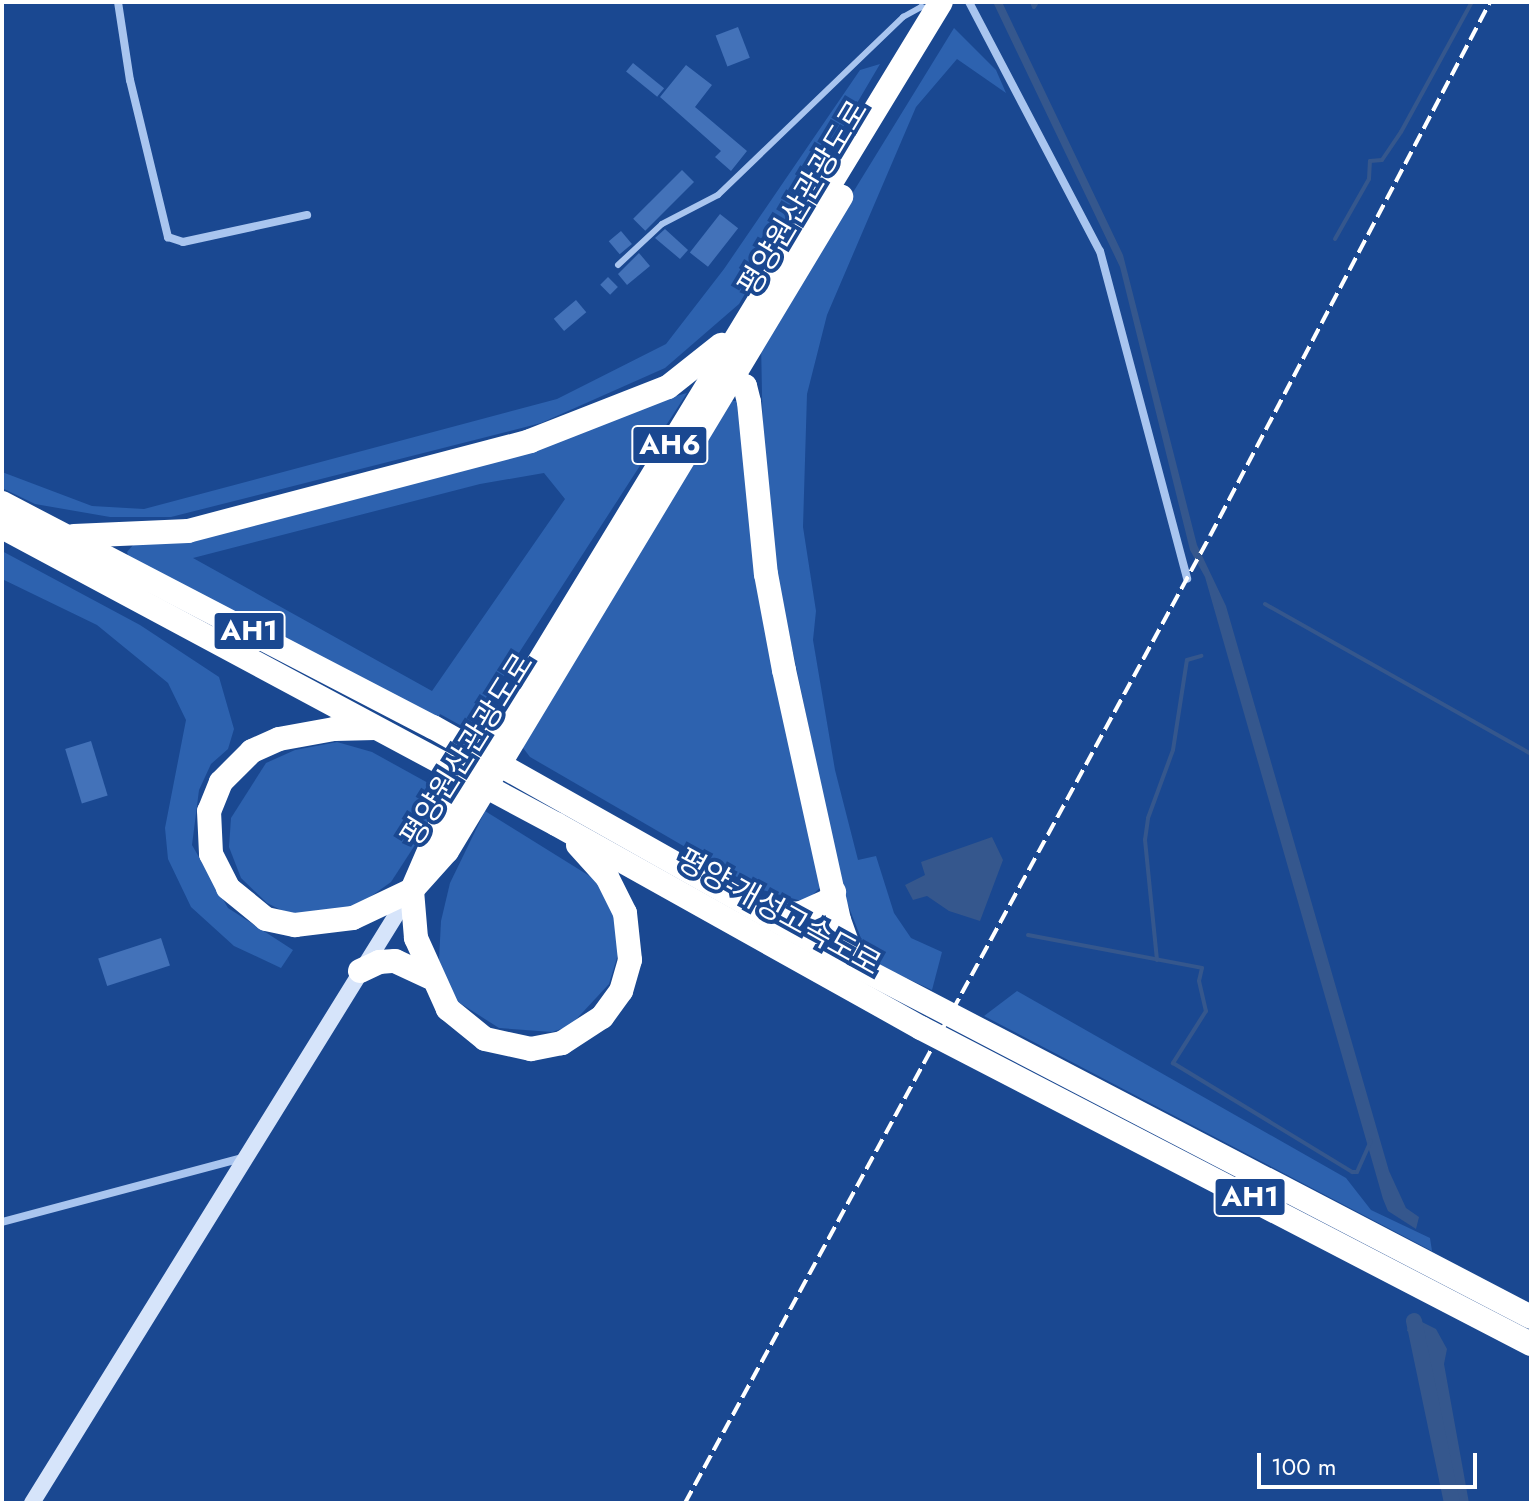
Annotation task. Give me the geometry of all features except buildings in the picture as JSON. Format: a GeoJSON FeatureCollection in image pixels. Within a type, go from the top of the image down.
{"type":"FeatureCollection","features":[{"type":"Feature","properties":{"kind":"highway","name":"평양원산관광도로"},"geometry":{"type":"LineString","coordinates":[[721,379],[745,321],[948,6]]}},
{"type":"Feature","properties":{"kind":"highway","name":"평양원산관광도로"},"geometry":{"type":"LineString","coordinates":[[412,890],[441,823],[721,379],[948,6]]}},
{"type":"Feature","properties":{"kind":"highway"},"geometry":{"type":"LineString","coordinates":[[60,546],[188,531],[530,441],[668,387],[696,369],[745,321]]}},
{"type":"Feature","properties":{"kind":"highway"},"geometry":{"type":"LineString","coordinates":[[721,379],[745,386],[749,402],[766,574],[834,892],[855,965]]}},
{"type":"Feature","properties":{"kind":"highway","name":"평양-개성고속도로"},"geometry":{"type":"LineString","coordinates":[[2,503],[60,546],[379,729],[921,1028],[1531,1344]]}},
{"type":"Feature","properties":{"kind":"highway","name":"평양-개성고속도로"},"geometry":{"type":"LineString","coordinates":[[2,527],[60,546],[433,727],[855,965],[1531,1317]]}},
{"type":"Feature","properties":{"kind":"highway"},"geometry":{"type":"LineString","coordinates":[[379,729],[317,731],[252,751],[229,771],[214,797],[208,826],[211,854],[228,888],[247,906],[266,919],[295,925],[353,918],[412,890],[416,938],[429,977],[459,1021],[499,1044],[531,1049],[562,1043],[602,1017],[627,976],[629,928],[607,877],[556,824]]}},
{"type":"Feature","properties":{"kind":"highway"},"geometry":{"type":"LineString","coordinates":[[767,915],[801,913],[828,901],[834,892]]}},
{"type":"Feature","properties":{"kind":"highway"},"geometry":{"type":"LineString","coordinates":[[360,971],[379,962],[395,961],[429,977]]}},
{"type":"Feature","properties":{"kind":"street"},"geometry":{"type":"LineString","coordinates":[[118,2],[130,80],[168,237],[183,242],[307,215]]}},
{"type":"Feature","properties":{"kind":"street"},"geometry":{"type":"LineString","coordinates":[[948,6],[1100,251],[1140,420],[1187,579]]}},
{"type":"Feature","properties":{"kind":"street"},"geometry":{"type":"LineString","coordinates":[[32,1503],[412,890]]}},
{"type":"Feature","properties":{"kind":"street"},"geometry":{"type":"LineString","coordinates":[[2,1222],[244,1157]]}},
{"type":"Feature","properties":{"kind":"lane"},"geometry":{"type":"LineString","coordinates":[[618,265],[662,224],[718,195],[903,17],[921,7],[948,6]]}},
{"type":"Feature","properties":{"kind":"shaded area"},"geometry":{"type":"Polygon","coordinates":[[[993,2],[1002,2],[1123,255],[1197,545],[1226,606],[1389,1171],[1406,1208],[1419,1217],[1416,1229],[1388,1211],[1383,1199],[1205,577],[1190,550],[1120,267],[993,2]]]}},
{"type":"Feature","properties":{"kind":"shaded area"},"geometry":{"type":"Polygon","coordinates":[[[954,28],[996,70],[1006,93],[957,59],[916,107],[827,315],[807,394],[803,527],[816,611],[813,640],[835,770],[858,860],[876,856],[894,913],[911,938],[942,952],[932,990],[870,961],[844,895],[774,562],[763,446],[761,342],[954,28]]]}},
{"type":"Feature","properties":{"kind":"shaded area"},"geometry":{"type":"Polygon","coordinates":[[[880,64],[739,304],[665,368],[541,423],[171,517],[110,517],[35,504],[2,488],[2,472],[92,506],[144,509],[557,399],[666,344],[724,269],[860,70],[880,64]]]}},
{"type":"Feature","properties":{"kind":"shaded area"},"geometry":{"type":"Polygon","coordinates":[[[687,393],[469,730],[440,714],[436,722],[131,565],[127,552],[133,545],[687,393]],[[544,473],[480,484],[193,558],[432,691],[565,499],[544,473]]]}},
{"type":"Feature","properties":{"kind":"shaded area"},"geometry":{"type":"Polygon","coordinates":[[[732,401],[738,401],[823,885],[805,902],[756,888],[530,757],[520,744],[732,401]]]}},
{"type":"Feature","properties":{"kind":"shaded area"},"geometry":{"type":"Polygon","coordinates":[[[2,551],[140,625],[219,677],[234,729],[228,749],[211,764],[199,790],[192,845],[228,908],[293,950],[281,968],[234,946],[191,907],[168,859],[165,828],[186,720],[168,683],[97,625],[2,579],[2,551]]]}},
{"type":"Feature","properties":{"kind":"shaded area"},"geometry":{"type":"Polygon","coordinates":[[[337,742],[372,752],[448,794],[391,882],[363,902],[328,915],[295,917],[267,903],[241,878],[229,847],[231,818],[266,763],[295,750],[337,742]]]}},
{"type":"Feature","properties":{"kind":"shaded area"},"geometry":{"type":"Polygon","coordinates":[[[485,811],[596,880],[616,912],[619,951],[609,984],[570,1026],[552,1032],[499,1028],[452,998],[439,960],[441,921],[450,883],[485,811]]]}},
{"type":"Feature","properties":{"kind":"shaded area"},"geometry":{"type":"Polygon","coordinates":[[[992,837],[1003,860],[980,921],[949,911],[927,896],[913,900],[905,885],[925,875],[921,862],[992,837]]]}},
{"type":"Feature","properties":{"kind":"shaded area"},"geometry":{"type":"Polygon","coordinates":[[[1017,991],[1346,1178],[1371,1210],[1430,1238],[1432,1251],[984,1016],[1017,991]]]}},
{"type":"Feature","properties":{"kind":"shaded area"},"geometry":{"type":"Polygon","coordinates":[[[1422,1322],[1436,1329],[1447,1349],[1444,1364],[1469,1503],[1452,1503],[1426,1354],[1421,1338],[1407,1331],[1408,1327],[1422,1332],[1422,1322]]]}},
{"type":"Feature","properties":{"kind":"waterway"},"geometry":{"type":"LineString","coordinates":[[1032,2],[1034,7],[1037,2]]}},
{"type":"Feature","properties":{"kind":"waterway"},"geometry":{"type":"LineString","coordinates":[[1335,239],[1369,179],[1370,161],[1382,160],[1401,132],[1472,2]]}},
{"type":"Feature","properties":{"kind":"waterway"},"geometry":{"type":"LineString","coordinates":[[1265,604],[1531,754]]}},
{"type":"Feature","properties":{"kind":"waterway"},"geometry":{"type":"LineString","coordinates":[[1157,960],[1145,840],[1148,818],[1173,750],[1187,660],[1201,656]]}},
{"type":"Feature","properties":{"kind":"waterway"},"geometry":{"type":"LineString","coordinates":[[1028,935],[1202,968],[1199,981],[1206,1011],[1173,1063],[1352,1172],[1357,1172],[1371,1141]]}},
{"type":"Feature","properties":{"kind":"waterway"},"geometry":{"type":"LineString","coordinates":[[1414,1321],[1452,1503]]}},
{"type":"Feature","properties":{"kind":"railway"},"geometry":{"type":"LineString","coordinates":[[685,1503],[1210,536],[1490,2]]}}]}
